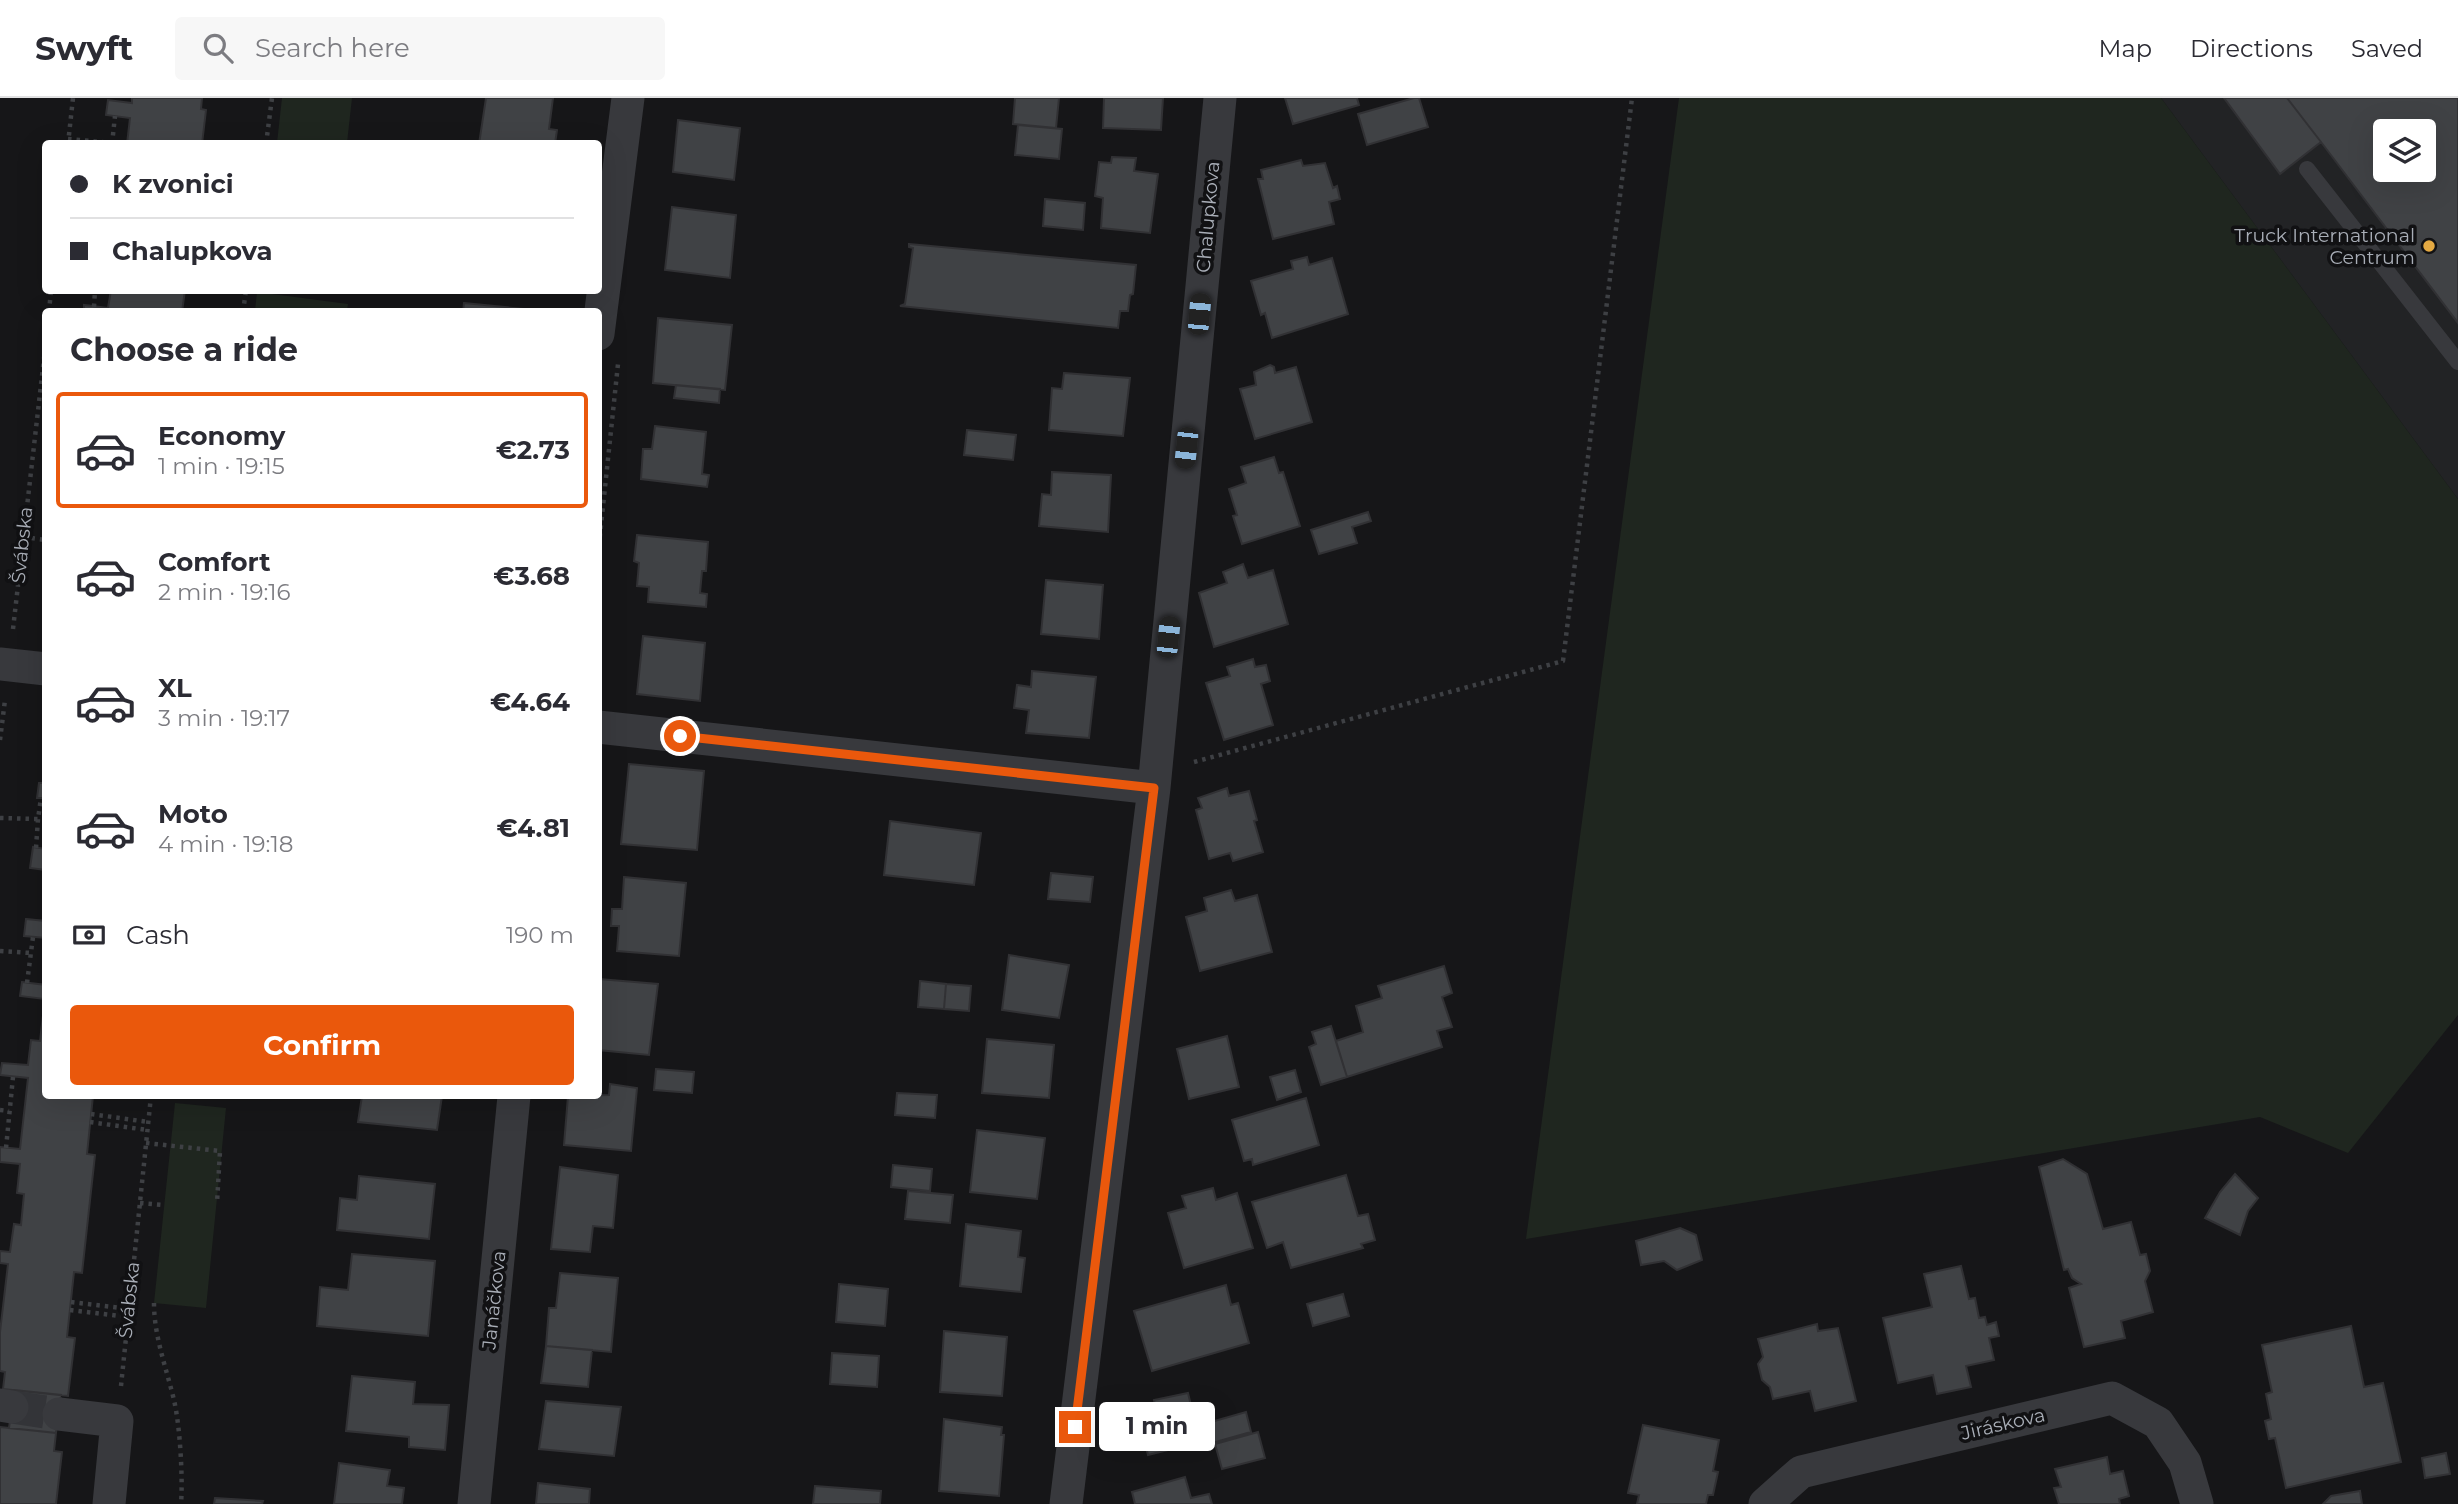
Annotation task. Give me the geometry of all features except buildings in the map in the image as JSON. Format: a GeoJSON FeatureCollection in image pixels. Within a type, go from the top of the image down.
{"type":"FeatureCollection","features":[{"type":"Feature","properties":{"kind":"street"},"geometry":{"type":"LineString","coordinates":[[601,308],[628,98]]}},
{"type":"Feature","properties":{"kind":"street","name":"Chalupkova"},"geometry":{"type":"LineString","coordinates":[[1066,1504],[1155,780],[1220,98]]}},
{"type":"Feature","properties":{"kind":"street"},"geometry":{"type":"LineString","coordinates":[[4,664],[42,669]]}},
{"type":"Feature","properties":{"kind":"street"},"geometry":{"type":"LineString","coordinates":[[602,727],[1155,780]]}},
{"type":"Feature","properties":{"kind":"street","name":"Janáčkova"},"geometry":{"type":"LineString","coordinates":[[474,1504],[514,1099]]}},
{"type":"Feature","properties":{"kind":"street","name":"Jiráskova"},"geometry":{"type":"LineString","coordinates":[[1765,1504],[1801,1472],[2112,1398],[2158,1423],[2185,1463],[2197,1504]]}},
{"type":"Feature","properties":{"kind":"street"},"geometry":{"type":"LineString","coordinates":[[59,1414],[117,1421],[109,1504]]}},
{"type":"Feature","properties":{"kind":"lane"},"geometry":{"type":"LineString","coordinates":[[2307,169],[2458,362]]}},
{"type":"Feature","properties":{"kind":"path"},"geometry":{"type":"LineString","coordinates":[[68,140],[73,98]]}},
{"type":"Feature","properties":{"kind":"path"},"geometry":{"type":"LineString","coordinates":[[267,140],[272,98]]}},
{"type":"Feature","properties":{"kind":"path"},"geometry":{"type":"LineString","coordinates":[[1155,780],[1563,661],[1632,98]]}},
{"type":"Feature","properties":{"kind":"path"},"geometry":{"type":"LineString","coordinates":[[112,140],[116,116]]}},
{"type":"Feature","properties":{"kind":"path"},"geometry":{"type":"LineString","coordinates":[[93,307],[95,294]]}},
{"type":"Feature","properties":{"kind":"path","name":"Švábska"},"geometry":{"type":"LineString","coordinates":[[4,664],[23,537],[42,374]]}},
{"type":"Feature","properties":{"kind":"path"},"geometry":{"type":"LineString","coordinates":[[38,407],[42,408]]}},
{"type":"Feature","properties":{"kind":"path"},"geometry":{"type":"LineString","coordinates":[[23,537],[42,539]]}},
{"type":"Feature","properties":{"kind":"path"},"geometry":{"type":"LineString","coordinates":[[36,848],[41,798]]}},
{"type":"Feature","properties":{"kind":"path"},"geometry":{"type":"LineString","coordinates":[[0,818],[38,820]]}},
{"type":"Feature","properties":{"kind":"path"},"geometry":{"type":"LineString","coordinates":[[27,983],[33,937]]}},
{"type":"Feature","properties":{"kind":"path"},"geometry":{"type":"LineString","coordinates":[[0,951],[31,953]]}},
{"type":"Feature","properties":{"kind":"path"},"geometry":{"type":"LineString","coordinates":[[6,1148],[13,1077]]}},
{"type":"Feature","properties":{"kind":"path","name":"Švábska"},"geometry":{"type":"LineString","coordinates":[[117,1421],[151,1099]]}},
{"type":"Feature","properties":{"kind":"path"},"geometry":{"type":"LineString","coordinates":[[0,1110],[9,1111]]}},
{"type":"Feature","properties":{"kind":"path"},"geometry":{"type":"LineString","coordinates":[[91,1114],[148,1122]]}},
{"type":"Feature","properties":{"kind":"path"},"geometry":{"type":"LineString","coordinates":[[90,1122],[147,1130]]}},
{"type":"Feature","properties":{"kind":"path"},"geometry":{"type":"LineString","coordinates":[[146,1143],[220,1151],[217,1203]]}},
{"type":"Feature","properties":{"kind":"path"},"geometry":{"type":"LineString","coordinates":[[140,1203],[164,1205]]}},
{"type":"Feature","properties":{"kind":"path"},"geometry":{"type":"LineString","coordinates":[[71,1302],[129,1309]]}},
{"type":"Feature","properties":{"kind":"path"},"geometry":{"type":"LineString","coordinates":[[154,1303],[154,1324],[175,1403],[181,1504]]}},
{"type":"Feature","properties":{"kind":"path"},"geometry":{"type":"LineString","coordinates":[[70,1310],[128,1317]]}},
{"type":"Feature","properties":{"kind":"shaded area"},"geometry":{"type":"Polygon","coordinates":[[[282,98],[352,98],[347,140],[277,140],[282,98]]]}},
{"type":"Feature","properties":{"kind":"shaded area"},"geometry":{"type":"Polygon","coordinates":[[[1679,98],[2161,98],[2458,499],[2458,1015],[2348,1153],[2260,1117],[1526,1239],[1679,98]]]}},
{"type":"Feature","properties":{"kind":"shaded area"},"geometry":{"type":"Polygon","coordinates":[[[2161,98],[2458,98],[2458,499],[2161,98]]]}},
{"type":"Feature","properties":{"kind":"shaded area"},"geometry":{"type":"Polygon","coordinates":[[[257,294],[348,304],[347,308],[255,308],[257,294]]]}},
{"type":"Feature","properties":{"kind":"shaded area"},"geometry":{"type":"Polygon","coordinates":[[[175,1103],[226,1108],[206,1308],[154,1303],[175,1103]]]}},
{"type":"Feature","properties":{"kind":"tunnel"},"geometry":{"type":"LineString","coordinates":[[12,1407],[59,1414]]}},
{"type":"Feature","properties":{"kind":"place","name":"Truck International Centrum"},"geometry":{"type":"Point","coordinates":[2429,246]}},
{"type":"Feature","properties":{"kind":"route"},"geometry":{"type":"LineString","coordinates":[[680,736],[1154,788],[1075,1427]]}}]}
